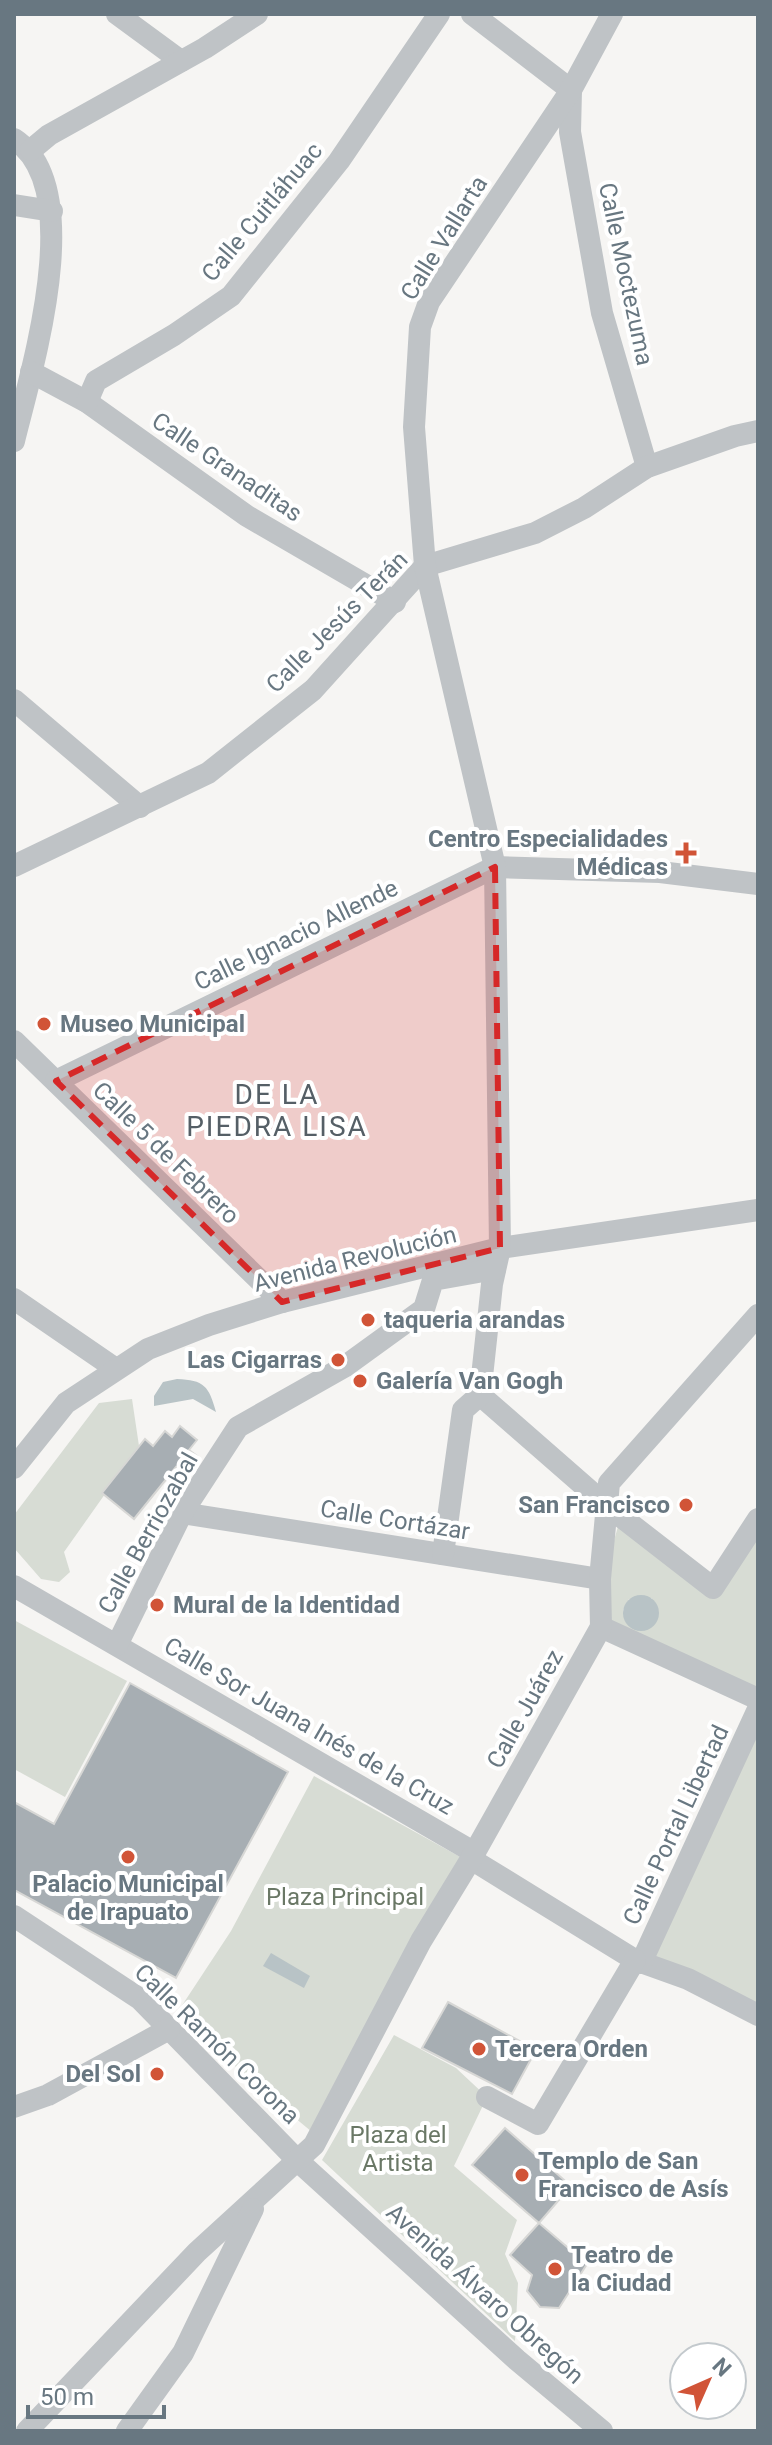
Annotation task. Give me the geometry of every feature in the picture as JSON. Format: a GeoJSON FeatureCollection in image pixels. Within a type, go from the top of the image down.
{"type":"FeatureCollection","features":[{"type":"Feature","properties":{"kind":"street"},"geometry":{"type":"LineString","coordinates":[[117,14],[181,61]]}},
{"type":"Feature","properties":{"kind":"street"},"geometry":{"type":"LineString","coordinates":[[14,441],[31,372],[52,248],[52,211],[46,177],[22,145],[49,135],[181,61],[257,14]]}},
{"type":"Feature","properties":{"kind":"street","name":"Calle Cuitláhuac"},"geometry":{"type":"LineString","coordinates":[[87,402],[96,381],[174,335],[231,296],[339,161],[439,14]]}},
{"type":"Feature","properties":{"kind":"street"},"geometry":{"type":"LineString","coordinates":[[472,14],[571,90]]}},
{"type":"Feature","properties":{"kind":"street","name":"Calle Vallarta"},"geometry":{"type":"LineString","coordinates":[[480,1395],[498,1259],[495,867],[425,566],[414,427],[420,327],[429,302],[571,90],[612,14]]}},
{"type":"Feature","properties":{"kind":"street","name":"Calle Moctezuma"},"geometry":{"type":"LineString","coordinates":[[571,90],[570,132],[602,313],[647,467]]}},
{"type":"Feature","properties":{"kind":"street"},"geometry":{"type":"LineString","coordinates":[[14,205],[52,211]]}},
{"type":"Feature","properties":{"kind":"street","name":"Calle Granaditas"},"geometry":{"type":"LineString","coordinates":[[31,372],[87,402],[247,516],[395,602]]}},
{"type":"Feature","properties":{"kind":"street","name":"Calle Jesús Terán"},"geometry":{"type":"LineString","coordinates":[[14,866],[208,773],[303,698],[395,602],[425,566],[535,533],[584,508],[647,467],[758,431]]}},
{"type":"Feature","properties":{"kind":"street"},"geometry":{"type":"LineString","coordinates":[[14,700],[140,807]]}},
{"type":"Feature","properties":{"kind":"street","name":"Calle Ignacio Allende"},"geometry":{"type":"LineString","coordinates":[[56,1081],[495,867],[660,872],[758,884]]}},
{"type":"Feature","properties":{"kind":"street","name":"Calle 5 de Febrero"},"geometry":{"type":"LineString","coordinates":[[14,1041],[282,1302]]}},
{"type":"Feature","properties":{"kind":"street","name":"Avenida Revolución"},"geometry":{"type":"LineString","coordinates":[[14,1468],[66,1403],[148,1349],[282,1302],[758,1210]]}},
{"type":"Feature","properties":{"kind":"street","name":"Calle Berriozabal"},"geometry":{"type":"LineString","coordinates":[[117,1645],[182,1513],[238,1427],[344,1367],[424,1309],[433,1280],[498,1259]]}},
{"type":"Feature","properties":{"kind":"street"},"geometry":{"type":"LineString","coordinates":[[14,1299],[116,1369]]}},
{"type":"Feature","properties":{"kind":"street"},"geometry":{"type":"LineString","coordinates":[[758,1315],[609,1483],[600,1579],[601,1627],[758,1699]]}},
{"type":"Feature","properties":{"kind":"street"},"geometry":{"type":"LineString","coordinates":[[443,1554],[463,1410],[480,1395],[606,1505],[713,1588],[758,1519]]}},
{"type":"Feature","properties":{"kind":"street","name":"Calle Cortázar"},"geometry":{"type":"LineString","coordinates":[[182,1513],[600,1579]]}},
{"type":"Feature","properties":{"kind":"street","name":"Calle Sor Juana Inés de la Cruz"},"geometry":{"type":"LineString","coordinates":[[15,1584],[473,1856],[638,1961],[688,1979],[758,2015]]}},
{"type":"Feature","properties":{"kind":"street","name":"Calle Juárez"},"geometry":{"type":"LineString","coordinates":[[27,2431],[197,2252],[299,2162],[314,2145],[421,1941],[473,1856],[601,1627]]}},
{"type":"Feature","properties":{"kind":"street","name":"Calle Portal Libertad"},"geometry":{"type":"LineString","coordinates":[[487,2097],[538,2124],[638,1961],[758,1709]]}},
{"type":"Feature","properties":{"kind":"street","name":"Calle Ramón Corona"},"geometry":{"type":"LineString","coordinates":[[14,1916],[122,1985],[299,2162]]}},
{"type":"Feature","properties":{"kind":"street"},"geometry":{"type":"LineString","coordinates":[[14,2107],[48,2095],[169,2029]]}},
{"type":"Feature","properties":{"kind":"street","name":"Avenida Álvaro Obregón"},"geometry":{"type":"LineString","coordinates":[[299,2162],[517,2360],[602,2431]]}},
{"type":"Feature","properties":{"kind":"street"},"geometry":{"type":"LineString","coordinates":[[127,2431],[183,2353],[259,2197]]}},
{"type":"Feature","properties":{"kind":"highlighted area"},"geometry":{"type":"Polygon","coordinates":[[[495,867],[500,1248],[282,1302],[56,1081],[495,867]]]}},
{"type":"Feature","properties":{"kind":"green space"},"geometry":{"type":"Polygon","coordinates":[[[132,1399],[139,1446],[64,1552],[70,1572],[59,1582],[41,1579],[14,1548],[14,1515],[99,1403],[132,1399]]]}},
{"type":"Feature","properties":{"kind":"green space"},"geometry":{"type":"Polygon","coordinates":[[[758,1521],[758,1699],[610,1627],[605,1572],[619,1523],[713,1587],[758,1521]],[[652,1598],[629,1599],[623,1610],[634,1629],[646,1630],[652,1598]]]}},
{"type":"Feature","properties":{"kind":"green space"},"geometry":{"type":"Polygon","coordinates":[[[14,1620],[127,1681],[65,1797],[14,1769],[14,1620]]]}},
{"type":"Feature","properties":{"kind":"green space"},"geometry":{"type":"Polygon","coordinates":[[[758,1734],[758,2009],[651,1957],[758,1734]]]}},
{"type":"Feature","properties":{"kind":"green space","name":"Plaza Principal"},"geometry":{"type":"Polygon","coordinates":[[[314,1776],[464,1859],[312,2132],[247,2078],[179,2010],[231,1931],[314,1776]]]}},
{"type":"Feature","properties":{"kind":"green space","name":"Plaza del Artista"},"geometry":{"type":"Polygon","coordinates":[[[394,2035],[456,2068],[487,2097],[454,2166],[517,2220],[505,2254],[518,2283],[515,2341],[322,2160],[394,2035]]]}},
{"type":"Feature","properties":{"kind":"shaded area"},"geometry":{"type":"Polygon","coordinates":[[[177,1379],[204,1386],[216,1412],[193,1399],[154,1406],[154,1396],[163,1382],[177,1379]]]}},
{"type":"Feature","properties":{"kind":"shaded area"},"geometry":{"type":"Polygon","coordinates":[[[641,1595],[654,1600],[659,1613],[654,1626],[641,1631],[628,1626],[623,1613],[628,1600],[641,1595]]]}},
{"type":"Feature","properties":{"kind":"shaded area"},"geometry":{"type":"Polygon","coordinates":[[[271,1953],[310,1976],[304,1988],[263,1966],[271,1953]]]}},
{"type":"Feature","properties":{"kind":"building"},"geometry":{"type":"Polygon","coordinates":[[[180,1426],[197,1440],[189,1450],[197,1456],[184,1473],[176,1467],[134,1519],[102,1493],[145,1439],[153,1446],[165,1431],[172,1437],[180,1426]]]}},
{"type":"Feature","properties":{"kind":"building","name":"Palacio Municipal de Irapuato"},"geometry":{"type":"Polygon","coordinates":[[[130,1683],[288,1772],[176,1978],[14,1890],[14,1802],[54,1824],[130,1683]]]}},
{"type":"Feature","properties":{"kind":"building","name":"Tercera Orden"},"geometry":{"type":"Polygon","coordinates":[[[448,2002],[536,2050],[512,2094],[422,2048],[448,2002]]]}},
{"type":"Feature","properties":{"kind":"building","name":"Templo de San Francisco de Asís"},"geometry":{"type":"Polygon","coordinates":[[[505,2128],[571,2186],[539,2223],[472,2165],[505,2128]]]}},
{"type":"Feature","properties":{"kind":"building","name":"Teatro de la Ciudad"},"geometry":{"type":"Polygon","coordinates":[[[539,2223],[587,2264],[559,2308],[540,2307],[527,2291],[532,2275],[510,2255],[539,2223]]]}},
{"type":"Feature","properties":{"kind":"place","name":"Centro Especialidades Médicas"},"geometry":{"type":"Point","coordinates":[686,853]}},
{"type":"Feature","properties":{"kind":"place","name":"Museo Municipal"},"geometry":{"type":"Point","coordinates":[44,1024]}},
{"type":"Feature","properties":{"kind":"place","name":"taqueria arandas"},"geometry":{"type":"Point","coordinates":[368,1320]}},
{"type":"Feature","properties":{"kind":"place","name":"Las Cigarras"},"geometry":{"type":"Point","coordinates":[338,1360]}},
{"type":"Feature","properties":{"kind":"place","name":"Galería Van Gogh"},"geometry":{"type":"Point","coordinates":[360,1381]}},
{"type":"Feature","properties":{"kind":"place","name":"San Francisco"},"geometry":{"type":"Point","coordinates":[686,1505]}},
{"type":"Feature","properties":{"kind":"place","name":"Mural de la Identidad"},"geometry":{"type":"Point","coordinates":[157,1605]}},
{"type":"Feature","properties":{"kind":"place","name":"Palacio Municipal de Irapuato"},"geometry":{"type":"Point","coordinates":[128,1857]}},
{"type":"Feature","properties":{"kind":"place","name":"Tercera Orden"},"geometry":{"type":"Point","coordinates":[479,2049]}},
{"type":"Feature","properties":{"kind":"place","name":"Del Sol"},"geometry":{"type":"Point","coordinates":[157,2074]}},
{"type":"Feature","properties":{"kind":"place","name":"Templo de San Francisco de Asís"},"geometry":{"type":"Point","coordinates":[522,2175]}},
{"type":"Feature","properties":{"kind":"place","name":"Teatro de la Ciudad"},"geometry":{"type":"Point","coordinates":[555,2269]}},
{"type":"Feature","properties":{"kind":"district","name":"DE LA PIEDRA LISA"},"geometry":{"type":"Point","coordinates":[277,1110]}}]}
